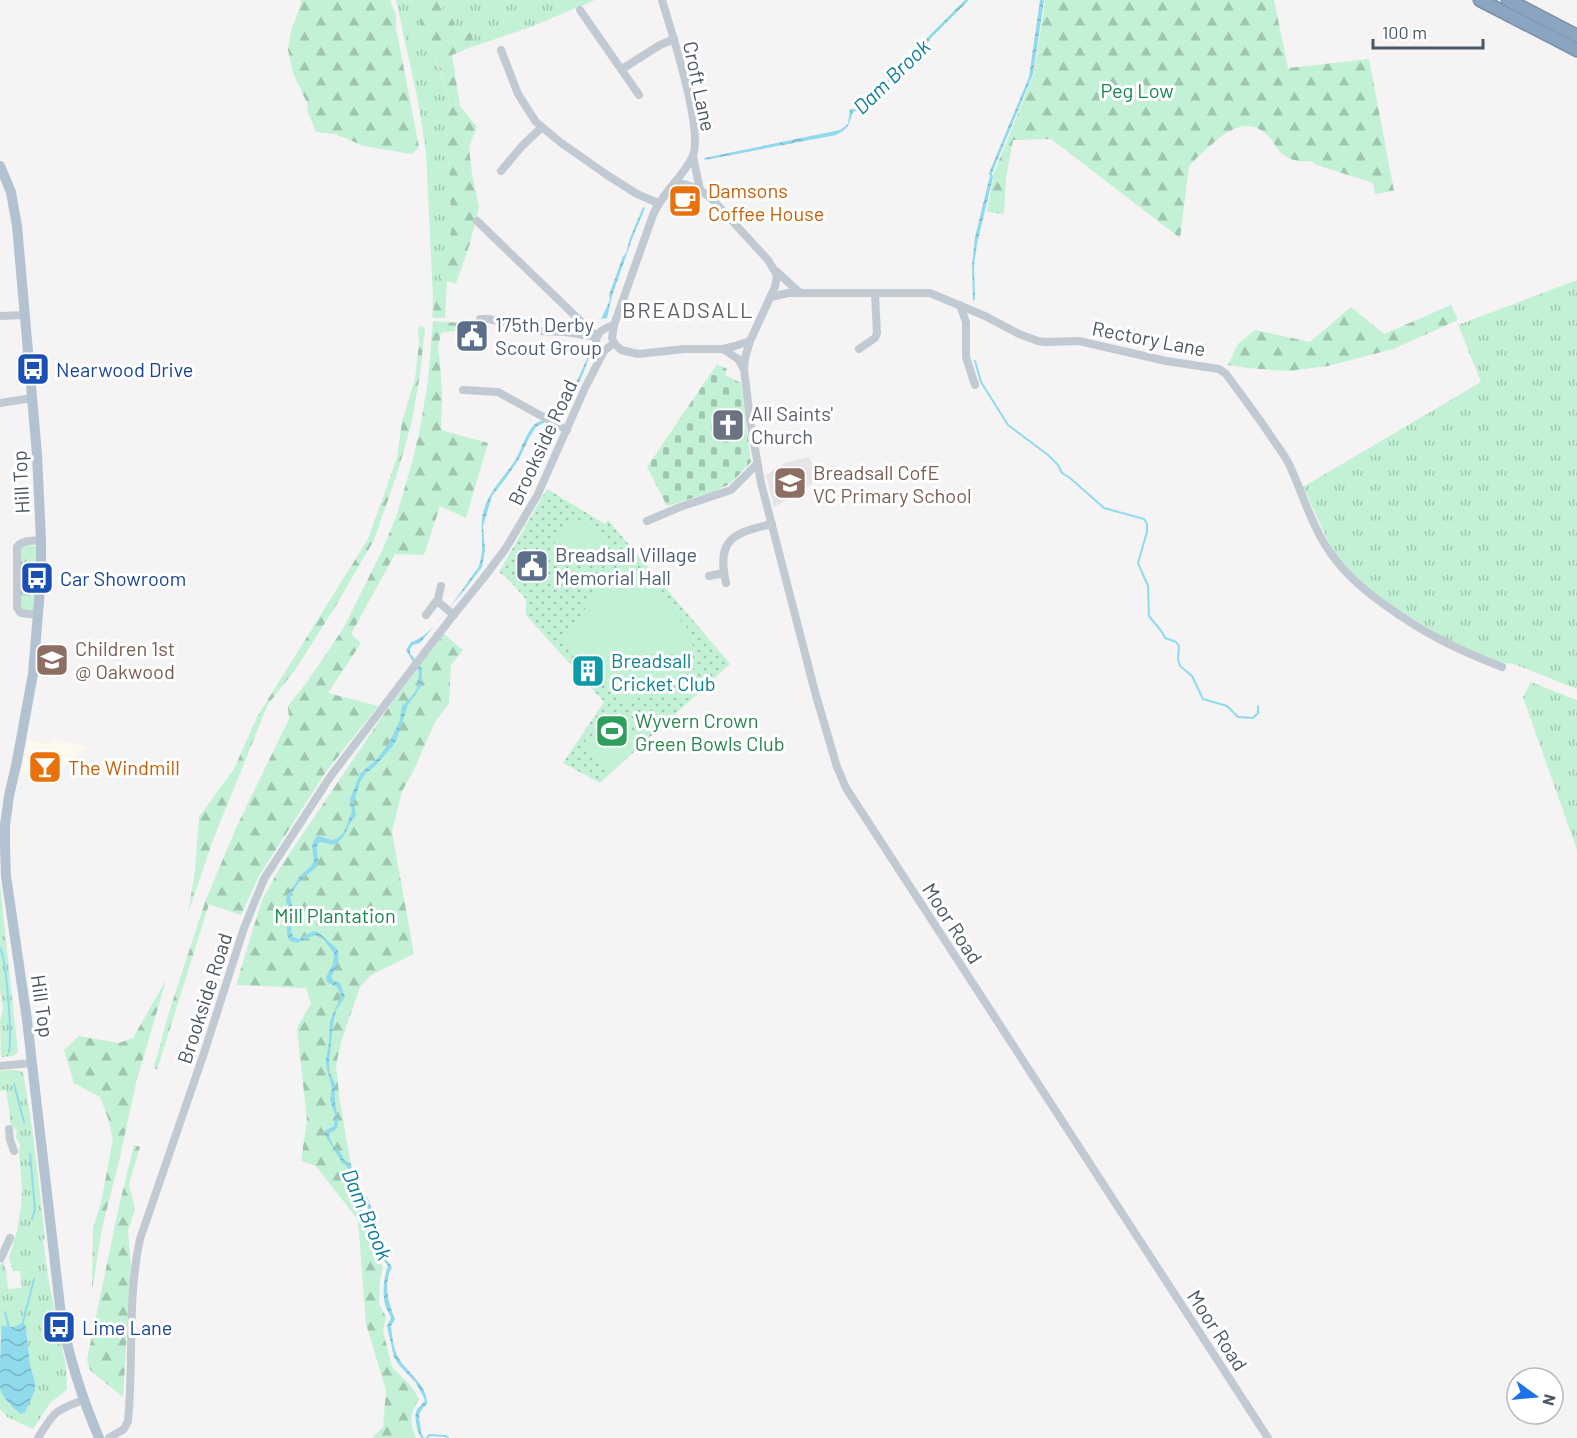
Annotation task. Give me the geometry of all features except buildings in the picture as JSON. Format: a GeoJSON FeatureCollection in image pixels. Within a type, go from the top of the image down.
{"type":"FeatureCollection","features":[{"type":"Feature","properties":{"kind":"highway"},"geometry":{"type":"LineString","coordinates":[[1480,0],[1577,50]]}},
{"type":"Feature","properties":{"kind":"highway"},"geometry":{"type":"LineString","coordinates":[[1508,0],[1577,36]]}},
{"type":"Feature","properties":{"kind":"main road","name":"Hill Top"},"geometry":{"type":"LineString","coordinates":[[0,166],[8,183],[15,208],[32,398],[41,540],[33,674],[3,825],[6,876],[32,1063],[61,1315],[70,1359],[83,1400],[99,1438]]}},
{"type":"Feature","properties":{"kind":"street","name":"Croft Lane"},"geometry":{"type":"LineString","coordinates":[[662,0],[674,39],[696,138],[693,156],[677,179]]}},
{"type":"Feature","properties":{"kind":"street"},"geometry":{"type":"LineString","coordinates":[[580,10],[639,94]]}},
{"type":"Feature","properties":{"kind":"street"},"geometry":{"type":"LineString","coordinates":[[622,69],[674,39]]}},
{"type":"Feature","properties":{"kind":"street"},"geometry":{"type":"LineString","coordinates":[[501,50],[522,102],[542,127],[617,182],[658,203]]}},
{"type":"Feature","properties":{"kind":"street"},"geometry":{"type":"LineString","coordinates":[[497,71],[507,68]]}},
{"type":"Feature","properties":{"kind":"street"},"geometry":{"type":"LineString","coordinates":[[501,171],[542,127]]}},
{"type":"Feature","properties":{"kind":"street"},"geometry":{"type":"LineString","coordinates":[[505,150],[513,156]]}},
{"type":"Feature","properties":{"kind":"street"},"geometry":{"type":"LineString","coordinates":[[693,156],[700,190]]}},
{"type":"Feature","properties":{"kind":"street"},"geometry":{"type":"LineString","coordinates":[[750,341],[723,349],[684,349],[638,354],[617,347],[614,343],[612,338],[614,325],[648,227],[658,203],[677,179],[700,190],[712,199],[775,270],[800,293]]}},
{"type":"Feature","properties":{"kind":"street"},"geometry":{"type":"LineString","coordinates":[[477,221],[597,337]]}},
{"type":"Feature","properties":{"kind":"street"},"geometry":{"type":"LineString","coordinates":[[771,297],[777,280],[775,270]]}},
{"type":"Feature","properties":{"kind":"street","name":"Rectory Lane"},"geometry":{"type":"LineString","coordinates":[[771,297],[788,293],[930,293],[1038,341],[1079,341],[1166,361],[1219,369],[1226,374],[1254,411],[1288,462],[1320,537],[1330,554],[1349,576],[1396,613],[1434,638],[1502,667]]}},
{"type":"Feature","properties":{"kind":"street"},"geometry":{"type":"LineString","coordinates":[[859,349],[871,342],[877,333],[875,294]]}},
{"type":"Feature","properties":{"kind":"street","name":"Moor Road"},"geometry":{"type":"LineString","coordinates":[[771,297],[750,341],[744,369],[758,464],[815,692],[837,767],[846,788],[1268,1438]]}},
{"type":"Feature","properties":{"kind":"street"},"geometry":{"type":"LineString","coordinates":[[960,305],[966,322],[966,357],[975,385]]}},
{"type":"Feature","properties":{"kind":"street"},"geometry":{"type":"LineString","coordinates":[[966,330],[971,321],[981,314]]}},
{"type":"Feature","properties":{"kind":"street"},"geometry":{"type":"LineString","coordinates":[[0,316],[24,315]]}},
{"type":"Feature","properties":{"kind":"street"},"geometry":{"type":"LineString","coordinates":[[480,319],[537,332],[565,332],[597,337]]}},
{"type":"Feature","properties":{"kind":"street"},"geometry":{"type":"LineString","coordinates":[[602,355],[596,345],[597,337],[601,330],[614,325]]}},
{"type":"Feature","properties":{"kind":"street","name":"Brookside Road"},"geometry":{"type":"LineString","coordinates":[[108,1438],[124,1429],[128,1421],[135,1272],[140,1239],[204,1053],[249,912],[264,879],[330,777],[419,659],[446,609],[489,572],[542,486],[585,388],[602,355],[614,343]]}},
{"type":"Feature","properties":{"kind":"street"},"geometry":{"type":"LineString","coordinates":[[723,349],[738,359],[744,369]]}},
{"type":"Feature","properties":{"kind":"street"},"geometry":{"type":"LineString","coordinates":[[463,390],[498,392],[567,430]]}},
{"type":"Feature","properties":{"kind":"street"},"geometry":{"type":"LineString","coordinates":[[0,403],[32,398]]}},
{"type":"Feature","properties":{"kind":"street"},"geometry":{"type":"LineString","coordinates":[[647,521],[731,490],[758,464]]}},
{"type":"Feature","properties":{"kind":"street"},"geometry":{"type":"LineString","coordinates":[[726,583],[723,559],[726,545],[741,532],[772,524]]}},
{"type":"Feature","properties":{"kind":"street","name":"Hill Top"},"geometry":{"type":"LineString","coordinates":[[38,615],[21,613],[17,608],[17,547],[23,542],[41,540]]}},
{"type":"Feature","properties":{"kind":"street"},"geometry":{"type":"LineString","coordinates":[[709,576],[724,573]]}},
{"type":"Feature","properties":{"kind":"street","name":"Brookside Road"},"geometry":{"type":"LineString","coordinates":[[441,586],[440,594],[446,609]]}},
{"type":"Feature","properties":{"kind":"street","name":"Brookside Road"},"geometry":{"type":"LineString","coordinates":[[426,615],[446,609]]}},
{"type":"Feature","properties":{"kind":"street"},"geometry":{"type":"LineString","coordinates":[[0,1066],[32,1063]]}},
{"type":"Feature","properties":{"kind":"street"},"geometry":{"type":"LineString","coordinates":[[9,1129],[14,1151]]}},
{"type":"Feature","properties":{"kind":"street"},"geometry":{"type":"LineString","coordinates":[[0,1142],[10,1140]]}},
{"type":"Feature","properties":{"kind":"street"},"geometry":{"type":"LineString","coordinates":[[1,1258],[3,1246],[10,1238]]}},
{"type":"Feature","properties":{"kind":"street"},"geometry":{"type":"LineString","coordinates":[[38,1438],[54,1413],[83,1400]]}},
{"type":"Feature","properties":{"kind":"shaded area","name":"Breadsall CofE VC Primary School"},"geometry":{"type":"Polygon","coordinates":[[[809,457],[819,478],[801,492],[774,507],[766,475],[785,463],[809,457]]]}},
{"type":"Feature","properties":{"kind":"shaded area"},"geometry":{"type":"Polygon","coordinates":[[[54,739],[86,747],[47,781],[21,772],[28,740],[46,744],[54,739]]]}},
{"type":"Feature","properties":{"kind":"green space"},"geometry":{"type":"Polygon","coordinates":[[[301,0],[390,0],[396,15],[396,28],[419,147],[412,154],[364,146],[335,134],[316,132],[308,113],[307,103],[293,73],[288,50],[291,31],[301,0]]]}},
{"type":"Feature","properties":{"kind":"green space"},"geometry":{"type":"Polygon","coordinates":[[[396,0],[410,0],[413,6],[421,6],[422,16],[449,99],[445,130],[450,161],[449,189],[452,219],[448,259],[439,280],[432,318],[426,151],[417,96],[396,0]]]}},
{"type":"Feature","properties":{"kind":"green space"},"geometry":{"type":"Polygon","coordinates":[[[410,0],[444,0],[443,11],[453,19],[456,33],[474,32],[469,48],[452,55],[460,106],[477,127],[469,147],[479,207],[456,284],[447,281],[445,318],[432,318],[439,280],[448,259],[452,219],[449,189],[450,161],[445,130],[449,99],[438,63],[419,21],[422,16],[421,6],[413,6],[410,0]]]}},
{"type":"Feature","properties":{"kind":"green space"},"geometry":{"type":"Polygon","coordinates":[[[444,0],[595,0],[528,28],[469,48],[473,32],[456,33],[453,19],[443,11],[444,0]]]}},
{"type":"Feature","properties":{"kind":"green space","name":"Peg Low"},"geometry":{"type":"Polygon","coordinates":[[[1045,0],[1274,0],[1288,68],[1369,59],[1394,191],[1375,194],[1373,183],[1314,164],[1312,161],[1288,158],[1263,131],[1248,126],[1226,133],[1189,167],[1180,238],[1051,139],[1013,140],[1006,178],[1004,214],[987,212],[994,173],[1034,73],[1045,0]]]}},
{"type":"Feature","properties":{"kind":"green space"},"geometry":{"type":"Polygon","coordinates":[[[1577,280],[1577,689],[1514,664],[1502,663],[1470,650],[1446,639],[1387,603],[1340,567],[1303,487],[1481,382],[1458,325],[1577,280]]]}},
{"type":"Feature","properties":{"kind":"green space"},"geometry":{"type":"Polygon","coordinates":[[[1451,305],[1458,320],[1393,349],[1328,366],[1288,371],[1228,365],[1238,344],[1255,330],[1310,342],[1351,307],[1384,334],[1451,305]]]}},
{"type":"Feature","properties":{"kind":"green space"},"geometry":{"type":"Polygon","coordinates":[[[433,321],[461,323],[461,330],[441,333],[438,347],[442,395],[441,430],[488,443],[466,518],[440,506],[424,555],[395,554],[351,634],[361,643],[328,693],[378,706],[325,773],[259,876],[241,915],[209,904],[157,1070],[154,1067],[170,1009],[205,902],[236,828],[289,719],[288,706],[343,629],[383,549],[397,514],[420,429],[428,381],[433,321]]]}},
{"type":"Feature","properties":{"kind":"green space"},"geometry":{"type":"Polygon","coordinates":[[[422,326],[425,329],[412,421],[398,471],[374,540],[295,670],[268,704],[213,840],[188,913],[195,871],[199,817],[234,769],[257,717],[368,539],[397,458],[402,422],[415,379],[419,343],[418,328],[422,326]]]}},
{"type":"Feature","properties":{"kind":"green space"},"geometry":{"type":"Polygon","coordinates":[[[717,364],[727,369],[725,375],[741,383],[751,462],[731,483],[716,491],[667,506],[647,467],[717,364]]]}},
{"type":"Feature","properties":{"kind":"green space"},"geometry":{"type":"Polygon","coordinates":[[[547,489],[605,524],[608,520],[730,664],[600,783],[563,763],[604,702],[526,615],[526,599],[499,572],[547,489]]]}},
{"type":"Feature","properties":{"kind":"green space"},"geometry":{"type":"Polygon","coordinates":[[[573,516],[607,539],[588,567],[554,543],[573,516]]]}},
{"type":"Feature","properties":{"kind":"green space"},"geometry":{"type":"Polygon","coordinates":[[[27,545],[36,546],[35,608],[33,611],[21,609],[20,549],[27,545]]]}},
{"type":"Feature","properties":{"kind":"green space"},"geometry":{"type":"Polygon","coordinates":[[[627,563],[634,566],[690,631],[693,647],[690,660],[685,668],[671,680],[628,704],[565,639],[609,573],[627,563]]]}},
{"type":"Feature","properties":{"kind":"green space","name":"Mill Plantation"},"geometry":{"type":"Polygon","coordinates":[[[444,634],[463,650],[451,665],[449,703],[435,722],[402,791],[392,832],[414,954],[371,975],[360,987],[341,1042],[336,1066],[350,1160],[377,1260],[383,1267],[379,1304],[386,1317],[383,1331],[392,1367],[412,1387],[419,1399],[412,1418],[416,1438],[372,1438],[383,1427],[386,1390],[366,1324],[358,1220],[316,1166],[301,1161],[307,1120],[297,1028],[311,1003],[306,988],[236,985],[262,900],[281,866],[386,711],[444,634]]]}},
{"type":"Feature","properties":{"kind":"green space"},"geometry":{"type":"Polygon","coordinates":[[[1531,682],[1577,700],[1577,850],[1523,697],[1531,682]]]}},
{"type":"Feature","properties":{"kind":"green space","name":"Wyvern Crown Green Bowls Club"},"geometry":{"type":"Polygon","coordinates":[[[614,718],[637,744],[606,771],[581,745],[614,718]]]}},
{"type":"Feature","properties":{"kind":"green space"},"geometry":{"type":"Polygon","coordinates":[[[0,885],[18,1052],[13,1056],[1,1057],[0,1021],[3,1009],[0,990],[0,885]]]}},
{"type":"Feature","properties":{"kind":"green space"},"geometry":{"type":"Polygon","coordinates":[[[166,980],[136,1083],[102,1228],[92,1291],[93,1228],[101,1203],[113,1139],[100,1097],[74,1083],[64,1050],[79,1036],[119,1043],[133,1038],[166,980]]]}},
{"type":"Feature","properties":{"kind":"green space"},"geometry":{"type":"Polygon","coordinates":[[[0,1071],[23,1072],[36,1155],[48,1277],[66,1367],[67,1390],[51,1402],[33,1429],[7,1417],[0,1409],[0,1387],[10,1406],[35,1382],[30,1365],[26,1328],[3,1326],[0,1336],[0,1265],[3,1261],[8,1289],[22,1288],[20,1271],[13,1271],[9,1258],[21,1207],[20,1144],[16,1138],[17,1131],[11,1125],[6,1089],[0,1091],[0,1071]]]}},
{"type":"Feature","properties":{"kind":"green space"},"geometry":{"type":"Polygon","coordinates":[[[134,1145],[140,1147],[129,1184],[135,1209],[128,1231],[131,1264],[123,1397],[90,1370],[87,1360],[134,1145]]]}},
{"type":"Feature","properties":{"kind":"water"},"geometry":{"type":"Polygon","coordinates":[[[965,0],[969,0],[871,99],[866,107],[853,112],[848,126],[841,133],[705,160],[704,158],[840,130],[848,124],[850,109],[864,106],[870,97],[965,0]]]}},
{"type":"Feature","properties":{"kind":"water"},"geometry":{"type":"Polygon","coordinates":[[[1040,0],[1044,0],[1033,74],[992,173],[993,177],[977,244],[974,266],[975,299],[973,301],[972,265],[975,237],[989,173],[1029,77],[1040,0]]]}},
{"type":"Feature","properties":{"kind":"water"},"geometry":{"type":"Polygon","coordinates":[[[643,207],[645,208],[612,296],[607,318],[601,319],[610,300],[609,295],[643,207]]]}},
{"type":"Feature","properties":{"kind":"water"},"geometry":{"type":"Polygon","coordinates":[[[588,356],[583,373],[571,397],[555,417],[550,416],[568,396],[588,356]]]}},
{"type":"Feature","properties":{"kind":"water"},"geometry":{"type":"Polygon","coordinates":[[[543,420],[545,422],[536,427],[519,459],[492,496],[483,526],[485,550],[482,567],[448,609],[478,568],[482,555],[482,520],[485,505],[517,457],[532,428],[543,420]]]}},
{"type":"Feature","properties":{"kind":"water"},"geometry":{"type":"Polygon","coordinates":[[[436,624],[420,643],[413,645],[410,649],[410,653],[422,669],[422,685],[408,705],[396,741],[360,782],[354,802],[356,816],[339,842],[334,845],[318,843],[317,866],[303,878],[290,896],[293,909],[291,931],[293,937],[299,939],[313,931],[318,932],[338,950],[338,964],[332,980],[340,983],[345,997],[336,1010],[333,1025],[329,1063],[335,1084],[338,1127],[329,1133],[329,1136],[334,1147],[350,1164],[357,1190],[368,1199],[379,1229],[381,1252],[392,1267],[387,1286],[395,1319],[391,1326],[395,1348],[401,1361],[424,1390],[426,1397],[427,1404],[419,1414],[421,1433],[424,1438],[421,1438],[416,1415],[425,1400],[416,1383],[394,1357],[387,1326],[391,1318],[384,1299],[388,1266],[377,1250],[375,1231],[365,1200],[352,1192],[351,1177],[347,1166],[343,1164],[325,1135],[325,1131],[334,1126],[335,1115],[330,1100],[332,1088],[326,1065],[330,1021],[341,996],[337,987],[327,982],[326,977],[333,964],[334,953],[323,939],[315,935],[297,943],[289,940],[287,921],[290,911],[286,901],[287,894],[314,861],[312,845],[314,840],[318,836],[332,840],[344,832],[352,811],[350,799],[360,774],[377,759],[389,743],[400,720],[402,706],[414,694],[418,686],[419,672],[406,650],[411,642],[420,638],[436,624]]]}},
{"type":"Feature","properties":{"kind":"water"},"geometry":{"type":"Polygon","coordinates":[[[23,1322],[26,1327],[35,1390],[25,1412],[21,1414],[1,1392],[0,1357],[2,1326],[13,1327],[23,1322]]]}},
{"type":"Feature","properties":{"kind":"waterway"},"geometry":{"type":"LineString","coordinates":[[975,361],[981,382],[1008,425],[1048,455],[1062,473],[1104,508],[1144,519],[1147,532],[1138,563],[1148,586],[1149,616],[1165,638],[1176,642],[1179,646],[1180,666],[1192,676],[1203,699],[1227,706],[1238,717],[1253,718],[1258,713],[1258,706]]}},
{"type":"Feature","properties":{"kind":"waterway"},"geometry":{"type":"LineString","coordinates":[[0,948],[5,967],[8,999],[9,1052]]}},
{"type":"Feature","properties":{"kind":"waterway"},"geometry":{"type":"LineString","coordinates":[[14,1084],[24,1122]]}},
{"type":"Feature","properties":{"kind":"waterway"},"geometry":{"type":"LineString","coordinates":[[30,1154],[35,1209],[32,1219]]}},
{"type":"Feature","properties":{"kind":"waterway"},"geometry":{"type":"LineString","coordinates":[[23,1322],[34,1279]]}},
{"type":"Feature","properties":{"kind":"waterway"},"geometry":{"type":"LineString","coordinates":[[5,1312],[9,1327]]}},
{"type":"Feature","properties":{"kind":"waterway"},"geometry":{"type":"LineString","coordinates":[[427,1438],[429,1435],[448,1438]]}},
{"type":"Feature","properties":{"kind":"place","name":"Damsons Coffee House"},"geometry":{"type":"Point","coordinates":[685,201]}},
{"type":"Feature","properties":{"kind":"place","name":"175th Derby Scout Group"},"geometry":{"type":"Point","coordinates":[472,336]}},
{"type":"Feature","properties":{"kind":"place","name":"Nearwood Drive"},"geometry":{"type":"Point","coordinates":[33,369]}},
{"type":"Feature","properties":{"kind":"place","name":"All Saints' Church"},"geometry":{"type":"Point","coordinates":[728,425]}},
{"type":"Feature","properties":{"kind":"place","name":"Breadsall CofE VC Primary School"},"geometry":{"type":"Point","coordinates":[790,483]}},
{"type":"Feature","properties":{"kind":"place","name":"Breadsall Village Memorial Hall"},"geometry":{"type":"Point","coordinates":[532,566]}},
{"type":"Feature","properties":{"kind":"place","name":"Car Showroom"},"geometry":{"type":"Point","coordinates":[37,578]}},
{"type":"Feature","properties":{"kind":"place","name":"Children 1st @ Oakwood"},"geometry":{"type":"Point","coordinates":[52,660]}},
{"type":"Feature","properties":{"kind":"place","name":"Breadsall Cricket Club"},"geometry":{"type":"Point","coordinates":[588,671]}},
{"type":"Feature","properties":{"kind":"place","name":"Wyvern Crown Green Bowls Club"},"geometry":{"type":"Point","coordinates":[612,731]}},
{"type":"Feature","properties":{"kind":"place","name":"The Windmill"},"geometry":{"type":"Point","coordinates":[45,767]}},
{"type":"Feature","properties":{"kind":"place","name":"Lime Lane"},"geometry":{"type":"Point","coordinates":[59,1327]}},
{"type":"Feature","properties":{"kind":"district","name":"BREADSALL"},"geometry":{"type":"Point","coordinates":[688,309]}},
{"type":"Feature","properties":{"kind":"water label","name":"Dam Brook"},"geometry":{"type":"Point","coordinates":[891,76]}},
{"type":"Feature","properties":{"kind":"water label","name":"Dam Brook"},"geometry":{"type":"Point","coordinates":[368,1214]}}]}
